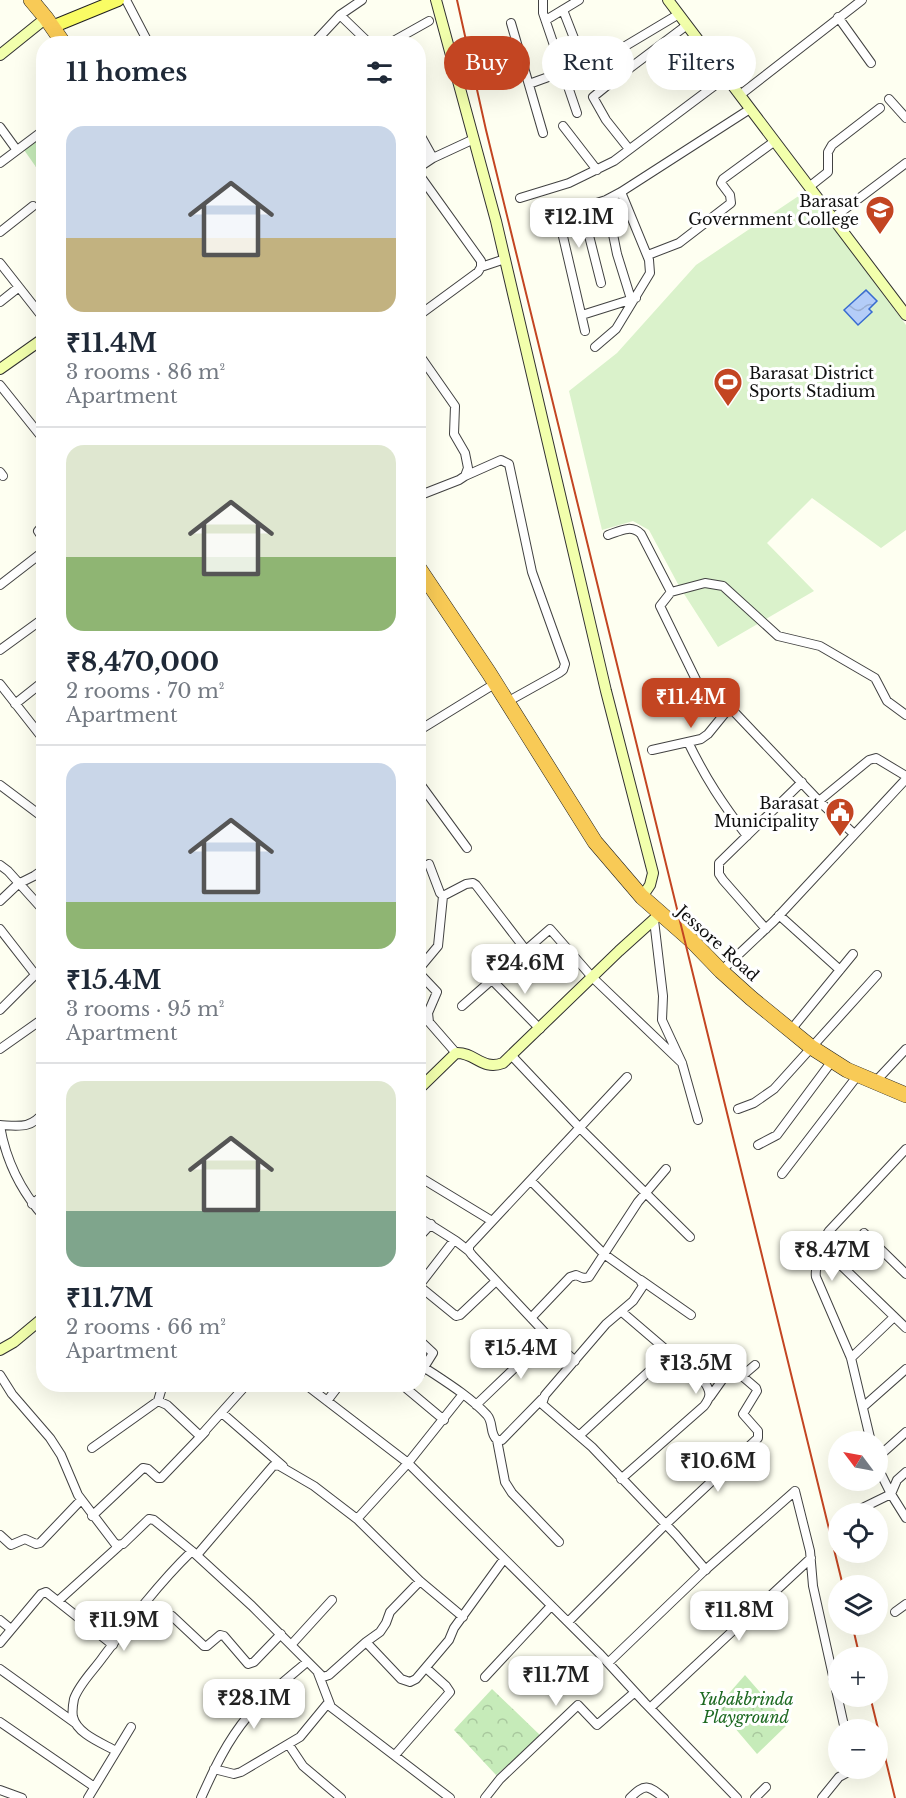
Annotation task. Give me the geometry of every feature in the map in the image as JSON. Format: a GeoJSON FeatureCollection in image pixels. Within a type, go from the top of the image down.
{"type":"FeatureCollection","features":[{"type":"Feature","properties":{"kind":"highway"},"geometry":{"type":"LineString","coordinates":[[31,0],[59,36]]}},
{"type":"Feature","properties":{"kind":"highway","name":"Jessore Road"},"geometry":{"type":"LineString","coordinates":[[426,582],[496,683],[595,842],[657,917],[692,941],[721,971],[811,1047],[858,1075],[906,1095]]}},
{"type":"Feature","properties":{"kind":"main road"},"geometry":{"type":"LineString","coordinates":[[49,22],[118,0]]}},
{"type":"Feature","properties":{"kind":"street"},"geometry":{"type":"LineString","coordinates":[[126,0],[145,36]]}},
{"type":"Feature","properties":{"kind":"street"},"geometry":{"type":"LineString","coordinates":[[321,36],[340,15],[347,3],[362,0]]}},
{"type":"Feature","properties":{"kind":"street"},"geometry":{"type":"LineString","coordinates":[[436,0],[505,259],[606,691],[653,873],[650,885],[642,897]]}},
{"type":"Feature","properties":{"kind":"street"},"geometry":{"type":"LineString","coordinates":[[543,0],[542,8],[551,36]]}},
{"type":"Feature","properties":{"kind":"street"},"geometry":{"type":"LineString","coordinates":[[546,20],[579,0]]}},
{"type":"Feature","properties":{"kind":"street"},"geometry":{"type":"LineString","coordinates":[[668,0],[695,36]]}},
{"type":"Feature","properties":{"kind":"street"},"geometry":{"type":"LineString","coordinates":[[740,95],[862,0]]}},
{"type":"Feature","properties":{"kind":"street"},"geometry":{"type":"LineString","coordinates":[[563,10],[573,36]]}},
{"type":"Feature","properties":{"kind":"street"},"geometry":{"type":"LineString","coordinates":[[634,42],[678,14]]}},
{"type":"Feature","properties":{"kind":"street"},"geometry":{"type":"LineString","coordinates":[[340,15],[362,36]]}},
{"type":"Feature","properties":{"kind":"street"},"geometry":{"type":"LineString","coordinates":[[838,17],[871,63]]}},
{"type":"Feature","properties":{"kind":"street"},"geometry":{"type":"LineString","coordinates":[[402,36],[429,21]]}},
{"type":"Feature","properties":{"kind":"street"},"geometry":{"type":"LineString","coordinates":[[0,55],[49,22]]}},
{"type":"Feature","properties":{"kind":"street"},"geometry":{"type":"LineString","coordinates":[[511,23],[515,36]]}},
{"type":"Feature","properties":{"kind":"street"},"geometry":{"type":"LineString","coordinates":[[629,149],[606,120],[593,97],[687,26]]}},
{"type":"Feature","properties":{"kind":"street"},"geometry":{"type":"LineString","coordinates":[[542,79],[530,84],[543,133]]}},
{"type":"Feature","properties":{"kind":"street"},"geometry":{"type":"LineString","coordinates":[[569,90],[577,113]]}},
{"type":"Feature","properties":{"kind":"street"},"geometry":{"type":"LineString","coordinates":[[520,198],[569,183],[614,161],[708,90]]}},
{"type":"Feature","properties":{"kind":"street"},"geometry":{"type":"LineString","coordinates":[[736,90],[906,315]]}},
{"type":"Feature","properties":{"kind":"street"},"geometry":{"type":"LineString","coordinates":[[889,99],[906,118]]}},
{"type":"Feature","properties":{"kind":"street"},"geometry":{"type":"LineString","coordinates":[[543,220],[606,200],[621,192],[750,108]]}},
{"type":"Feature","properties":{"kind":"street"},"geometry":{"type":"LineString","coordinates":[[809,187],[828,172],[828,152],[832,145],[880,108]]}},
{"type":"Feature","properties":{"kind":"street"},"geometry":{"type":"LineString","coordinates":[[563,126],[597,170]]}},
{"type":"Feature","properties":{"kind":"street"},"geometry":{"type":"LineString","coordinates":[[0,127],[16,149]]}},
{"type":"Feature","properties":{"kind":"street"},"geometry":{"type":"LineString","coordinates":[[0,163],[36,135]]}},
{"type":"Feature","properties":{"kind":"street"},"geometry":{"type":"LineString","coordinates":[[426,157],[474,139]]}},
{"type":"Feature","properties":{"kind":"street"},"geometry":{"type":"LineString","coordinates":[[648,255],[679,243],[731,203],[730,195],[721,183],[723,179],[775,141]]}},
{"type":"Feature","properties":{"kind":"street"},"geometry":{"type":"LineString","coordinates":[[426,146],[431,155]]}},
{"type":"Feature","properties":{"kind":"street"},"geometry":{"type":"LineString","coordinates":[[426,160],[431,155]]}},
{"type":"Feature","properties":{"kind":"street"},"geometry":{"type":"LineString","coordinates":[[833,218],[906,163]]}},
{"type":"Feature","properties":{"kind":"street"},"geometry":{"type":"LineString","coordinates":[[426,184],[481,261],[481,267]]}},
{"type":"Feature","properties":{"kind":"street"},"geometry":{"type":"LineString","coordinates":[[595,347],[616,329],[650,273],[648,255],[621,192]]}},
{"type":"Feature","properties":{"kind":"street"},"geometry":{"type":"LineString","coordinates":[[606,200],[618,254],[634,298]]}},
{"type":"Feature","properties":{"kind":"street"},"geometry":{"type":"LineString","coordinates":[[0,232],[33,206]]}},
{"type":"Feature","properties":{"kind":"street"},"geometry":{"type":"LineString","coordinates":[[582,208],[601,283]]}},
{"type":"Feature","properties":{"kind":"street"},"geometry":{"type":"LineString","coordinates":[[558,215],[585,331]]}},
{"type":"Feature","properties":{"kind":"street"},"geometry":{"type":"LineString","coordinates":[[426,310],[481,267],[505,259]]}},
{"type":"Feature","properties":{"kind":"street"},"geometry":{"type":"LineString","coordinates":[[0,263],[36,309]]}},
{"type":"Feature","properties":{"kind":"street"},"geometry":{"type":"LineString","coordinates":[[0,302],[19,287]]}},
{"type":"Feature","properties":{"kind":"street"},"geometry":{"type":"LineString","coordinates":[[582,315],[634,298]]}},
{"type":"Feature","properties":{"kind":"street"},"geometry":{"type":"LineString","coordinates":[[0,369],[36,344]]}},
{"type":"Feature","properties":{"kind":"street"},"geometry":{"type":"LineString","coordinates":[[426,364],[455,406],[454,434],[468,461],[465,476]]}},
{"type":"Feature","properties":{"kind":"street"},"geometry":{"type":"LineString","coordinates":[[0,385],[36,430]]}},
{"type":"Feature","properties":{"kind":"street"},"geometry":{"type":"LineString","coordinates":[[426,493],[501,460],[509,464],[532,572],[565,664],[559,674],[507,702]]}},
{"type":"Feature","properties":{"kind":"street"},"geometry":{"type":"LineString","coordinates":[[608,535],[631,527],[637,529],[671,592]]}},
{"type":"Feature","properties":{"kind":"street"},"geometry":{"type":"LineString","coordinates":[[0,585],[36,557]]}},
{"type":"Feature","properties":{"kind":"street"},"geometry":{"type":"LineString","coordinates":[[854,834],[819,801],[721,698],[701,690],[660,606],[671,592],[705,583],[723,586],[778,636],[820,646],[875,678],[884,698],[906,715]]}},
{"type":"Feature","properties":{"kind":"street"},"geometry":{"type":"LineString","coordinates":[[0,650],[36,624]]}},
{"type":"Feature","properties":{"kind":"street"},"geometry":{"type":"LineString","coordinates":[[426,726],[496,683]]}},
{"type":"Feature","properties":{"kind":"street"},"geometry":{"type":"LineString","coordinates":[[0,684],[36,730]]}},
{"type":"Feature","properties":{"kind":"street"},"geometry":{"type":"LineString","coordinates":[[15,704],[36,687]]}},
{"type":"Feature","properties":{"kind":"street"},"geometry":{"type":"LineString","coordinates":[[652,750],[701,739],[708,734],[730,707]]}},
{"type":"Feature","properties":{"kind":"street"},"geometry":{"type":"LineString","coordinates":[[688,742],[718,799],[747,836]]}},
{"type":"Feature","properties":{"kind":"street"},"geometry":{"type":"LineString","coordinates":[[721,971],[766,929],[906,778],[876,758],[869,760],[819,801]]}},
{"type":"Feature","properties":{"kind":"street"},"geometry":{"type":"LineString","coordinates":[[766,929],[719,874],[719,863],[802,782]]}},
{"type":"Feature","properties":{"kind":"street"},"geometry":{"type":"LineString","coordinates":[[0,785],[36,812]]}},
{"type":"Feature","properties":{"kind":"street"},"geometry":{"type":"LineString","coordinates":[[426,792],[467,848]]}},
{"type":"Feature","properties":{"kind":"street"},"geometry":{"type":"LineString","coordinates":[[426,961],[438,946],[443,896],[429,864]]}},
{"type":"Feature","properties":{"kind":"street"},"geometry":{"type":"LineString","coordinates":[[0,865],[36,903]]}},
{"type":"Feature","properties":{"kind":"street"},"geometry":{"type":"LineString","coordinates":[[0,901],[18,884],[36,875]]}},
{"type":"Feature","properties":{"kind":"street"},"geometry":{"type":"LineString","coordinates":[[443,896],[470,883],[476,885],[525,949]]}},
{"type":"Feature","properties":{"kind":"street"},"geometry":{"type":"LineString","coordinates":[[779,915],[840,970]]}},
{"type":"Feature","properties":{"kind":"street"},"geometry":{"type":"LineString","coordinates":[[426,1082],[456,1053],[462,1053],[494,1067],[503,1063],[657,917]]}},
{"type":"Feature","properties":{"kind":"street"},"geometry":{"type":"LineString","coordinates":[[657,917],[663,996],[662,1020],[682,1063],[698,1120]]}},
{"type":"Feature","properties":{"kind":"street"},"geometry":{"type":"LineString","coordinates":[[0,929],[35,974],[0,1010]]}},
{"type":"Feature","properties":{"kind":"street"},"geometry":{"type":"LineString","coordinates":[[462,1006],[550,929],[592,977],[682,1063]]}},
{"type":"Feature","properties":{"kind":"street"},"geometry":{"type":"LineString","coordinates":[[787,1029],[853,954]]}},
{"type":"Feature","properties":{"kind":"street"},"geometry":{"type":"LineString","coordinates":[[738,1108],[765,1096],[782,1081],[877,975]]}},
{"type":"Feature","properties":{"kind":"street"},"geometry":{"type":"LineString","coordinates":[[492,979],[540,1029]]}},
{"type":"Feature","properties":{"kind":"street"},"geometry":{"type":"LineString","coordinates":[[426,980],[437,992],[428,1013],[429,1022],[456,1053]]}},
{"type":"Feature","properties":{"kind":"street"},"geometry":{"type":"LineString","coordinates":[[0,1049],[36,1024]]}},
{"type":"Feature","properties":{"kind":"street"},"geometry":{"type":"LineString","coordinates":[[875,1082],[906,1049]]}},
{"type":"Feature","properties":{"kind":"street"},"geometry":{"type":"LineString","coordinates":[[512,1056],[580,1128],[690,1237]]}},
{"type":"Feature","properties":{"kind":"street"},"geometry":{"type":"LineString","coordinates":[[758,1146],[777,1135],[832,1061]]}},
{"type":"Feature","properties":{"kind":"street"},"geometry":{"type":"LineString","coordinates":[[782,1174],[858,1075]]}},
{"type":"Feature","properties":{"kind":"street"},"geometry":{"type":"LineString","coordinates":[[469,1251],[473,1241],[627,1077]]}},
{"type":"Feature","properties":{"kind":"street"},"geometry":{"type":"LineString","coordinates":[[36,1120],[27,1126],[0,1125],[5,1152],[11,1167],[24,1193],[36,1208]]}},
{"type":"Feature","properties":{"kind":"street"},"geometry":{"type":"LineString","coordinates":[[868,1431],[851,1358],[815,1273],[820,1258],[820,1245],[829,1231],[906,1149]]}},
{"type":"Feature","properties":{"kind":"street"},"geometry":{"type":"LineString","coordinates":[[531,1318],[570,1277],[576,1275],[583,1278],[589,1277],[646,1192],[666,1169]]}},
{"type":"Feature","properties":{"kind":"street"},"geometry":{"type":"LineString","coordinates":[[426,1181],[492,1221]]}},
{"type":"Feature","properties":{"kind":"street"},"geometry":{"type":"LineString","coordinates":[[531,1181],[604,1254],[691,1316]]}},
{"type":"Feature","properties":{"kind":"street"},"geometry":{"type":"LineString","coordinates":[[426,1221],[469,1251],[548,1336],[575,1361]]}},
{"type":"Feature","properties":{"kind":"street"},"geometry":{"type":"LineString","coordinates":[[426,1229],[431,1224]]}},
{"type":"Feature","properties":{"kind":"street"},"geometry":{"type":"LineString","coordinates":[[864,1233],[906,1274]]}},
{"type":"Feature","properties":{"kind":"street"},"geometry":{"type":"LineString","coordinates":[[426,1277],[456,1241]]}},
{"type":"Feature","properties":{"kind":"street"},"geometry":{"type":"LineString","coordinates":[[820,1245],[906,1328]]}},
{"type":"Feature","properties":{"kind":"street"},"geometry":{"type":"LineString","coordinates":[[497,1440],[506,1436],[542,1399],[606,1324],[622,1312],[639,1293],[643,1286],[640,1280]]}},
{"type":"Feature","properties":{"kind":"street"},"geometry":{"type":"LineString","coordinates":[[426,1292],[456,1316],[460,1315],[496,1281]]}},
{"type":"Feature","properties":{"kind":"street"},"geometry":{"type":"LineString","coordinates":[[622,1312],[705,1383],[710,1390],[710,1398]]}},
{"type":"Feature","properties":{"kind":"street"},"geometry":{"type":"LineString","coordinates":[[851,1358],[894,1317]]}},
{"type":"Feature","properties":{"kind":"street"},"geometry":{"type":"LineString","coordinates":[[0,1350],[14,1342],[36,1324]]}},
{"type":"Feature","properties":{"kind":"street"},"geometry":{"type":"LineString","coordinates":[[476,1406],[548,1336]]}},
{"type":"Feature","properties":{"kind":"street"},"geometry":{"type":"LineString","coordinates":[[426,1346],[433,1353],[426,1366]]}},
{"type":"Feature","properties":{"kind":"street"},"geometry":{"type":"LineString","coordinates":[[580,1435],[669,1353]]}},
{"type":"Feature","properties":{"kind":"street"},"geometry":{"type":"LineString","coordinates":[[742,1376],[755,1365]]}},
{"type":"Feature","properties":{"kind":"street"},"geometry":{"type":"LineString","coordinates":[[426,1369],[490,1418],[505,1482],[512,1493],[559,1542]]}},
{"type":"Feature","properties":{"kind":"street"},"geometry":{"type":"LineString","coordinates":[[863,1407],[906,1369]]}},
{"type":"Feature","properties":{"kind":"street"},"geometry":{"type":"LineString","coordinates":[[568,1622],[666,1524],[758,1438],[758,1431],[743,1414],[757,1391],[756,1388],[742,1376],[727,1373],[704,1406],[621,1479]]}},
{"type":"Feature","properties":{"kind":"street"},"geometry":{"type":"LineString","coordinates":[[0,1375],[12,1394],[50,1438],[61,1455],[81,1500],[119,1546]]}},
{"type":"Feature","properties":{"kind":"street"},"geometry":{"type":"LineString","coordinates":[[92,1448],[158,1401],[161,1392]]}},
{"type":"Feature","properties":{"kind":"street"},"geometry":{"type":"LineString","coordinates":[[92,1516],[143,1468],[161,1478],[240,1392]]}},
{"type":"Feature","properties":{"kind":"street"},"geometry":{"type":"LineString","coordinates":[[315,1392],[408,1463],[568,1622],[737,1798]]}},
{"type":"Feature","properties":{"kind":"street"},"geometry":{"type":"LineString","coordinates":[[327,1401],[334,1392]]}},
{"type":"Feature","properties":{"kind":"street"},"geometry":{"type":"LineString","coordinates":[[415,1392],[444,1420]]}},
{"type":"Feature","properties":{"kind":"street"},"geometry":{"type":"LineString","coordinates":[[357,1519],[408,1463],[463,1395]]}},
{"type":"Feature","properties":{"kind":"street"},"geometry":{"type":"LineString","coordinates":[[542,1399],[542,1404],[580,1435],[666,1524],[706,1570]]}},
{"type":"Feature","properties":{"kind":"street"},"geometry":{"type":"LineString","coordinates":[[158,1401],[167,1405],[199,1435],[208,1429]]}},
{"type":"Feature","properties":{"kind":"street"},"geometry":{"type":"LineString","coordinates":[[222,1413],[283,1466],[357,1519],[420,1581],[464,1617]]}},
{"type":"Feature","properties":{"kind":"street"},"geometry":{"type":"LineString","coordinates":[[888,1448],[906,1432]]}},
{"type":"Feature","properties":{"kind":"street"},"geometry":{"type":"LineString","coordinates":[[76,1724],[73,1716],[75,1699],[79,1690],[168,1576],[195,1553],[273,1466],[283,1466]]}},
{"type":"Feature","properties":{"kind":"street"},"geometry":{"type":"LineString","coordinates":[[873,1503],[891,1494],[897,1480],[906,1472]]}},
{"type":"Feature","properties":{"kind":"street"},"geometry":{"type":"LineString","coordinates":[[888,1488],[906,1518]]}},
{"type":"Feature","properties":{"kind":"street"},"geometry":{"type":"LineString","coordinates":[[608,1663],[706,1570],[795,1491],[811,1557],[813,1586],[843,1719]]}},
{"type":"Feature","properties":{"kind":"street"},"geometry":{"type":"LineString","coordinates":[[0,1535],[11,1545],[25,1539],[36,1544],[81,1500]]}},
{"type":"Feature","properties":{"kind":"street"},"geometry":{"type":"LineString","coordinates":[[58,1601],[123,1544],[143,1523],[152,1519],[195,1553],[323,1677],[380,1632],[390,1611],[420,1581]]}},
{"type":"Feature","properties":{"kind":"street"},"geometry":{"type":"LineString","coordinates":[[650,1708],[811,1557]]}},
{"type":"Feature","properties":{"kind":"street"},"geometry":{"type":"LineString","coordinates":[[366,1642],[405,1681],[410,1682],[416,1679],[449,1640],[454,1628],[504,1559]]}},
{"type":"Feature","properties":{"kind":"street"},"geometry":{"type":"LineString","coordinates":[[0,1642],[41,1594],[49,1594],[113,1645]]}},
{"type":"Feature","properties":{"kind":"street"},"geometry":{"type":"LineString","coordinates":[[291,1645],[332,1600]]}},
{"type":"Feature","properties":{"kind":"street"},"geometry":{"type":"LineString","coordinates":[[895,1612],[906,1604]]}},
{"type":"Feature","properties":{"kind":"street"},"geometry":{"type":"LineString","coordinates":[[485,1677],[551,1606]]}},
{"type":"Feature","properties":{"kind":"street"},"geometry":{"type":"LineString","coordinates":[[172,1616],[204,1646],[220,1635],[224,1636],[248,1664],[254,1662],[281,1634]]}},
{"type":"Feature","properties":{"kind":"street"},"geometry":{"type":"LineString","coordinates":[[0,1620],[11,1629]]}},
{"type":"Feature","properties":{"kind":"street"},"geometry":{"type":"LineString","coordinates":[[201,1798],[221,1755],[248,1716],[307,1662]]}},
{"type":"Feature","properties":{"kind":"street"},"geometry":{"type":"LineString","coordinates":[[395,1755],[450,1692],[426,1668]]}},
{"type":"Feature","properties":{"kind":"street"},"geometry":{"type":"LineString","coordinates":[[0,1669],[76,1724],[82,1731],[116,1750]]}},
{"type":"Feature","properties":{"kind":"street"},"geometry":{"type":"LineString","coordinates":[[318,1673],[328,1703],[336,1712],[450,1798]]}},
{"type":"Feature","properties":{"kind":"street"},"geometry":{"type":"LineString","coordinates":[[485,1798],[500,1779],[578,1705],[597,1725],[634,1692]]}},
{"type":"Feature","properties":{"kind":"street"},"geometry":{"type":"LineString","coordinates":[[214,1769],[234,1774],[241,1772],[289,1745],[306,1731],[328,1703]]}},
{"type":"Feature","properties":{"kind":"street"},"geometry":{"type":"LineString","coordinates":[[0,1722],[93,1786]]}},
{"type":"Feature","properties":{"kind":"street"},"geometry":{"type":"LineString","coordinates":[[88,1798],[93,1786],[131,1727]]}},
{"type":"Feature","properties":{"kind":"street"},"geometry":{"type":"LineString","coordinates":[[289,1745],[303,1766],[341,1798]]}},
{"type":"Feature","properties":{"kind":"street"},"geometry":{"type":"LineString","coordinates":[[822,1798],[837,1779]]}},
{"type":"Feature","properties":{"kind":"street"},"geometry":{"type":"LineString","coordinates":[[630,1798],[641,1788],[651,1787],[664,1798]]}},
{"type":"Feature","properties":{"kind":"street"},"geometry":{"type":"LineString","coordinates":[[755,1798],[765,1787]]}},
{"type":"Feature","properties":{"kind":"street"},"geometry":{"type":"LineString","coordinates":[[0,1790],[22,1798]]}},
{"type":"Feature","properties":{"kind":"green space"},"geometry":{"type":"Polygon","coordinates":[[[36,137],[36,167],[22,147],[36,137]]]}},
{"type":"Feature","properties":{"kind":"green space"},"geometry":{"type":"Polygon","coordinates":[[[806,191],[906,325],[906,530],[881,548],[812,498],[767,543],[814,591],[718,647],[679,586],[649,530],[633,521],[602,530],[569,391],[617,353],[696,265],[806,191]]]}},
{"type":"Feature","properties":{"kind":"green space","name":"Yubakbrinda Playground"},"geometry":{"type":"Polygon","coordinates":[[[745,1675],[788,1724],[757,1754],[717,1707],[745,1675]]]}},
{"type":"Feature","properties":{"kind":"green space"},"geometry":{"type":"Polygon","coordinates":[[[492,1689],[542,1737],[496,1775],[454,1730],[492,1689]]]}},
{"type":"Feature","properties":{"kind":"water"},"geometry":{"type":"Polygon","coordinates":[[[866,290],[877,301],[869,309],[872,312],[858,325],[844,310],[866,290]]]}},
{"type":"Feature","properties":{"kind":"railway"},"geometry":{"type":"LineString","coordinates":[[457,0],[486,130],[840,1575]]}},
{"type":"Feature","properties":{"kind":"railway"},"geometry":{"type":"LineString","coordinates":[[855,1635],[857,1647]]}},
{"type":"Feature","properties":{"kind":"railway"},"geometry":{"type":"LineString","coordinates":[[873,1707],[895,1798]]}},
{"type":"Feature","properties":{"kind":"place","name":"Barasat Government College"},"geometry":{"type":"Point","coordinates":[880,236]}},
{"type":"Feature","properties":{"kind":"place","name":"Barasat District Sports Stadium"},"geometry":{"type":"Point","coordinates":[728,408]}},
{"type":"Feature","properties":{"kind":"place","name":"Barasat Municipality"},"geometry":{"type":"Point","coordinates":[840,838]}}]}
